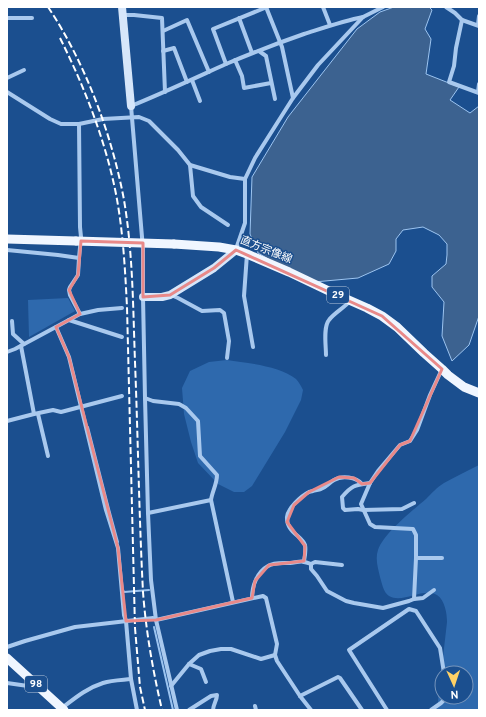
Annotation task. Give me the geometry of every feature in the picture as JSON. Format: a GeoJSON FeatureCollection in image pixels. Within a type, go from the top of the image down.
{"type":"FeatureCollection","features":[{"type":"Feature","properties":{"kind":"main road","name":"直方宗像線"},"geometry":{"type":"LineString","coordinates":[[7,238],[174,244],[219,247],[236,250],[350,300],[382,316],[397,327],[448,374],[464,386],[479,393]]}},
{"type":"Feature","properties":{"kind":"main road","name":"98"},"geometry":{"type":"LineString","coordinates":[[7,658],[63,709]]}},
{"type":"Feature","properties":{"kind":"street"},"geometry":{"type":"LineString","coordinates":[[226,64],[213,29],[266,7],[280,42],[293,98]]}},
{"type":"Feature","properties":{"kind":"street"},"geometry":{"type":"LineString","coordinates":[[323,7],[330,25]]}},
{"type":"Feature","properties":{"kind":"street"},"geometry":{"type":"LineString","coordinates":[[131,106],[235,60],[280,42],[330,25],[363,17],[383,7]]}},
{"type":"Feature","properties":{"kind":"street"},"geometry":{"type":"LineString","coordinates":[[446,7],[462,20],[478,25],[479,16]]}},
{"type":"Feature","properties":{"kind":"street"},"geometry":{"type":"LineString","coordinates":[[165,92],[162,18],[134,15],[122,11],[143,249],[145,398],[151,580],[156,620],[177,710]]}},
{"type":"Feature","properties":{"kind":"street"},"geometry":{"type":"LineString","coordinates":[[143,297],[162,297],[170,294],[214,268],[236,250],[245,222],[245,179],[255,158],[293,98],[318,65],[363,17]]}},
{"type":"Feature","properties":{"kind":"street"},"geometry":{"type":"LineString","coordinates":[[7,18],[32,18]]}},
{"type":"Feature","properties":{"kind":"street"},"geometry":{"type":"LineString","coordinates":[[239,18],[252,53]]}},
{"type":"Feature","properties":{"kind":"street"},"geometry":{"type":"LineString","coordinates":[[163,31],[187,20],[209,72]]}},
{"type":"Feature","properties":{"kind":"street"},"geometry":{"type":"LineString","coordinates":[[462,20],[454,66],[449,82],[478,93],[479,84]]}},
{"type":"Feature","properties":{"kind":"street"},"geometry":{"type":"LineString","coordinates":[[164,51],[174,48],[187,82]]}},
{"type":"Feature","properties":{"kind":"street"},"geometry":{"type":"LineString","coordinates":[[259,51],[266,56],[274,99]]}},
{"type":"Feature","properties":{"kind":"street"},"geometry":{"type":"LineString","coordinates":[[235,60],[242,76],[244,88],[271,83]]}},
{"type":"Feature","properties":{"kind":"street"},"geometry":{"type":"LineString","coordinates":[[7,78],[24,70]]}},
{"type":"Feature","properties":{"kind":"street"},"geometry":{"type":"LineString","coordinates":[[192,80],[200,101]]}},
{"type":"Feature","properties":{"kind":"street"},"geometry":{"type":"LineString","coordinates":[[7,92],[50,119],[61,124],[79,124],[103,119],[131,116],[149,121],[178,150],[190,165],[194,196],[201,207],[228,225]]}},
{"type":"Feature","properties":{"kind":"street"},"geometry":{"type":"LineString","coordinates":[[79,124],[80,227],[82,237],[78,275],[69,290],[80,314]]}},
{"type":"Feature","properties":{"kind":"street"},"geometry":{"type":"LineString","coordinates":[[190,165],[230,177],[245,179]]}},
{"type":"Feature","properties":{"kind":"street"},"geometry":{"type":"LineString","coordinates":[[7,250],[79,258]]}},
{"type":"Feature","properties":{"kind":"street"},"geometry":{"type":"LineString","coordinates":[[247,254],[244,296],[253,347]]}},
{"type":"Feature","properties":{"kind":"street"},"geometry":{"type":"LineString","coordinates":[[170,294],[202,311],[220,310],[224,313],[229,340],[227,358]]}},
{"type":"Feature","properties":{"kind":"street"},"geometry":{"type":"LineString","coordinates":[[326,355],[326,326],[329,320],[350,300]]}},
{"type":"Feature","properties":{"kind":"street"},"geometry":{"type":"LineString","coordinates":[[7,352],[80,314],[98,310],[122,308]]}},
{"type":"Feature","properties":{"kind":"street"},"geometry":{"type":"LineString","coordinates":[[12,320],[13,334],[23,345],[36,414],[48,456]]}},
{"type":"Feature","properties":{"kind":"street"},"geometry":{"type":"LineString","coordinates":[[69,320],[122,337]]}},
{"type":"Feature","properties":{"kind":"street"},"geometry":{"type":"LineString","coordinates":[[56,327],[70,357],[106,510],[118,548],[131,679],[137,710]]}},
{"type":"Feature","properties":{"kind":"street"},"geometry":{"type":"LineString","coordinates":[[414,598],[416,535],[413,529],[375,527],[370,524],[361,504],[370,483],[378,472],[400,445],[410,441],[442,369]]}},
{"type":"Feature","properties":{"kind":"street"},"geometry":{"type":"LineString","coordinates":[[7,421],[54,410],[62,412],[122,396]]}},
{"type":"Feature","properties":{"kind":"street"},"geometry":{"type":"LineString","coordinates":[[145,398],[153,401],[179,404],[186,408],[198,421],[200,456],[218,476],[211,500],[233,602]]}},
{"type":"Feature","properties":{"kind":"street"},"geometry":{"type":"LineString","coordinates":[[304,561],[305,546],[287,522],[289,512],[294,505],[299,499],[309,492],[321,489],[339,477],[354,478],[362,484]]}},
{"type":"Feature","properties":{"kind":"street"},"geometry":{"type":"LineString","coordinates":[[370,483],[352,486],[342,497],[343,508],[345,510],[402,509],[414,503]]}},
{"type":"Feature","properties":{"kind":"street"},"geometry":{"type":"LineString","coordinates":[[148,514],[211,500]]}},
{"type":"Feature","properties":{"kind":"street"},"geometry":{"type":"LineString","coordinates":[[416,558],[442,558]]}},
{"type":"Feature","properties":{"kind":"street"},"geometry":{"type":"LineString","coordinates":[[252,598],[252,591],[255,581],[260,572],[269,565],[304,561],[310,564],[315,562],[342,565]]}},
{"type":"Feature","properties":{"kind":"street"},"geometry":{"type":"LineString","coordinates":[[310,564],[311,569],[327,591],[354,604],[383,608],[409,601],[414,598],[423,598],[434,590]]}},
{"type":"Feature","properties":{"kind":"street"},"geometry":{"type":"LineString","coordinates":[[7,647],[74,627],[153,618],[156,620],[263,596],[266,598],[277,644],[275,655],[277,661],[311,710]]}},
{"type":"Feature","properties":{"kind":"street"},"geometry":{"type":"LineString","coordinates":[[387,710],[349,650],[409,609],[416,611],[440,648],[443,665]]}},
{"type":"Feature","properties":{"kind":"street"},"geometry":{"type":"LineString","coordinates":[[171,686],[189,664],[199,655],[210,651],[231,649],[261,659],[275,655]]}},
{"type":"Feature","properties":{"kind":"street"},"geometry":{"type":"LineString","coordinates":[[189,664],[201,669],[206,682]]}},
{"type":"Feature","properties":{"kind":"street"},"geometry":{"type":"LineString","coordinates":[[300,696],[338,677],[362,710]]}},
{"type":"Feature","properties":{"kind":"street"},"geometry":{"type":"LineString","coordinates":[[63,709],[80,694],[92,687],[115,680],[131,679]]}},
{"type":"Feature","properties":{"kind":"street"},"geometry":{"type":"LineString","coordinates":[[7,683],[39,687]]}},
{"type":"Feature","properties":{"kind":"street"},"geometry":{"type":"LineString","coordinates":[[189,710],[212,696],[217,695],[213,710]]}},
{"type":"Feature","properties":{"kind":"highlighted area"},"geometry":{"type":"Polygon","coordinates":[[[81,241],[143,243],[143,297],[170,295],[214,268],[236,250],[382,316],[442,369],[410,441],[400,445],[370,483],[362,484],[354,478],[339,477],[309,492],[294,505],[287,522],[305,546],[304,561],[269,565],[255,581],[252,598],[156,620],[126,621],[118,548],[69,357],[56,327],[80,314],[69,290],[78,275],[81,241]]]}},
{"type":"Feature","properties":{"kind":"shaded area"},"geometry":{"type":"Polygon","coordinates":[[[394,7],[429,7],[432,10],[425,29],[431,39],[426,74],[459,87],[450,100],[470,113],[479,106],[479,316],[469,345],[452,361],[442,336],[444,302],[432,287],[432,276],[446,264],[447,244],[439,235],[423,227],[403,230],[396,239],[396,251],[389,264],[358,278],[314,282],[291,272],[258,253],[250,234],[252,177],[288,117],[357,29],[380,12],[394,7]]]}},
{"type":"Feature","properties":{"kind":"shaded area"},"geometry":{"type":"Polygon","coordinates":[[[68,298],[75,311],[29,337],[28,300],[68,298]]]}},
{"type":"Feature","properties":{"kind":"shaded area"},"geometry":{"type":"Polygon","coordinates":[[[227,360],[263,366],[281,371],[296,379],[303,390],[301,400],[285,432],[252,486],[244,492],[234,492],[218,484],[198,463],[184,414],[182,388],[190,371],[209,362],[227,360]]]}},
{"type":"Feature","properties":{"kind":"shaded area"},"geometry":{"type":"Polygon","coordinates":[[[479,465],[479,710],[437,710],[438,705],[474,705],[474,665],[442,665],[447,622],[446,611],[442,600],[437,595],[431,593],[400,598],[389,596],[384,590],[377,564],[377,553],[381,543],[406,516],[444,483],[479,465]]]}},
{"type":"Feature","properties":{"kind":"waterway"},"geometry":{"type":"LineString","coordinates":[[88,427],[118,542]]}},
{"type":"Feature","properties":{"kind":"waterway"},"geometry":{"type":"LineString","coordinates":[[123,590],[124,592],[149,590]]}},
{"type":"Feature","properties":{"kind":"waterway"},"geometry":{"type":"LineString","coordinates":[[154,627],[173,710]]}},
{"type":"Feature","properties":{"kind":"railway"},"geometry":{"type":"LineString","coordinates":[[48,7],[74,51],[95,100],[112,150],[124,200],[132,281],[143,592],[150,651],[162,710]]}},
{"type":"Feature","properties":{"kind":"railway"},"geometry":{"type":"LineString","coordinates":[[60,38],[85,93],[99,131],[115,189],[122,233],[127,307],[135,628],[140,687],[145,710]]}}]}
